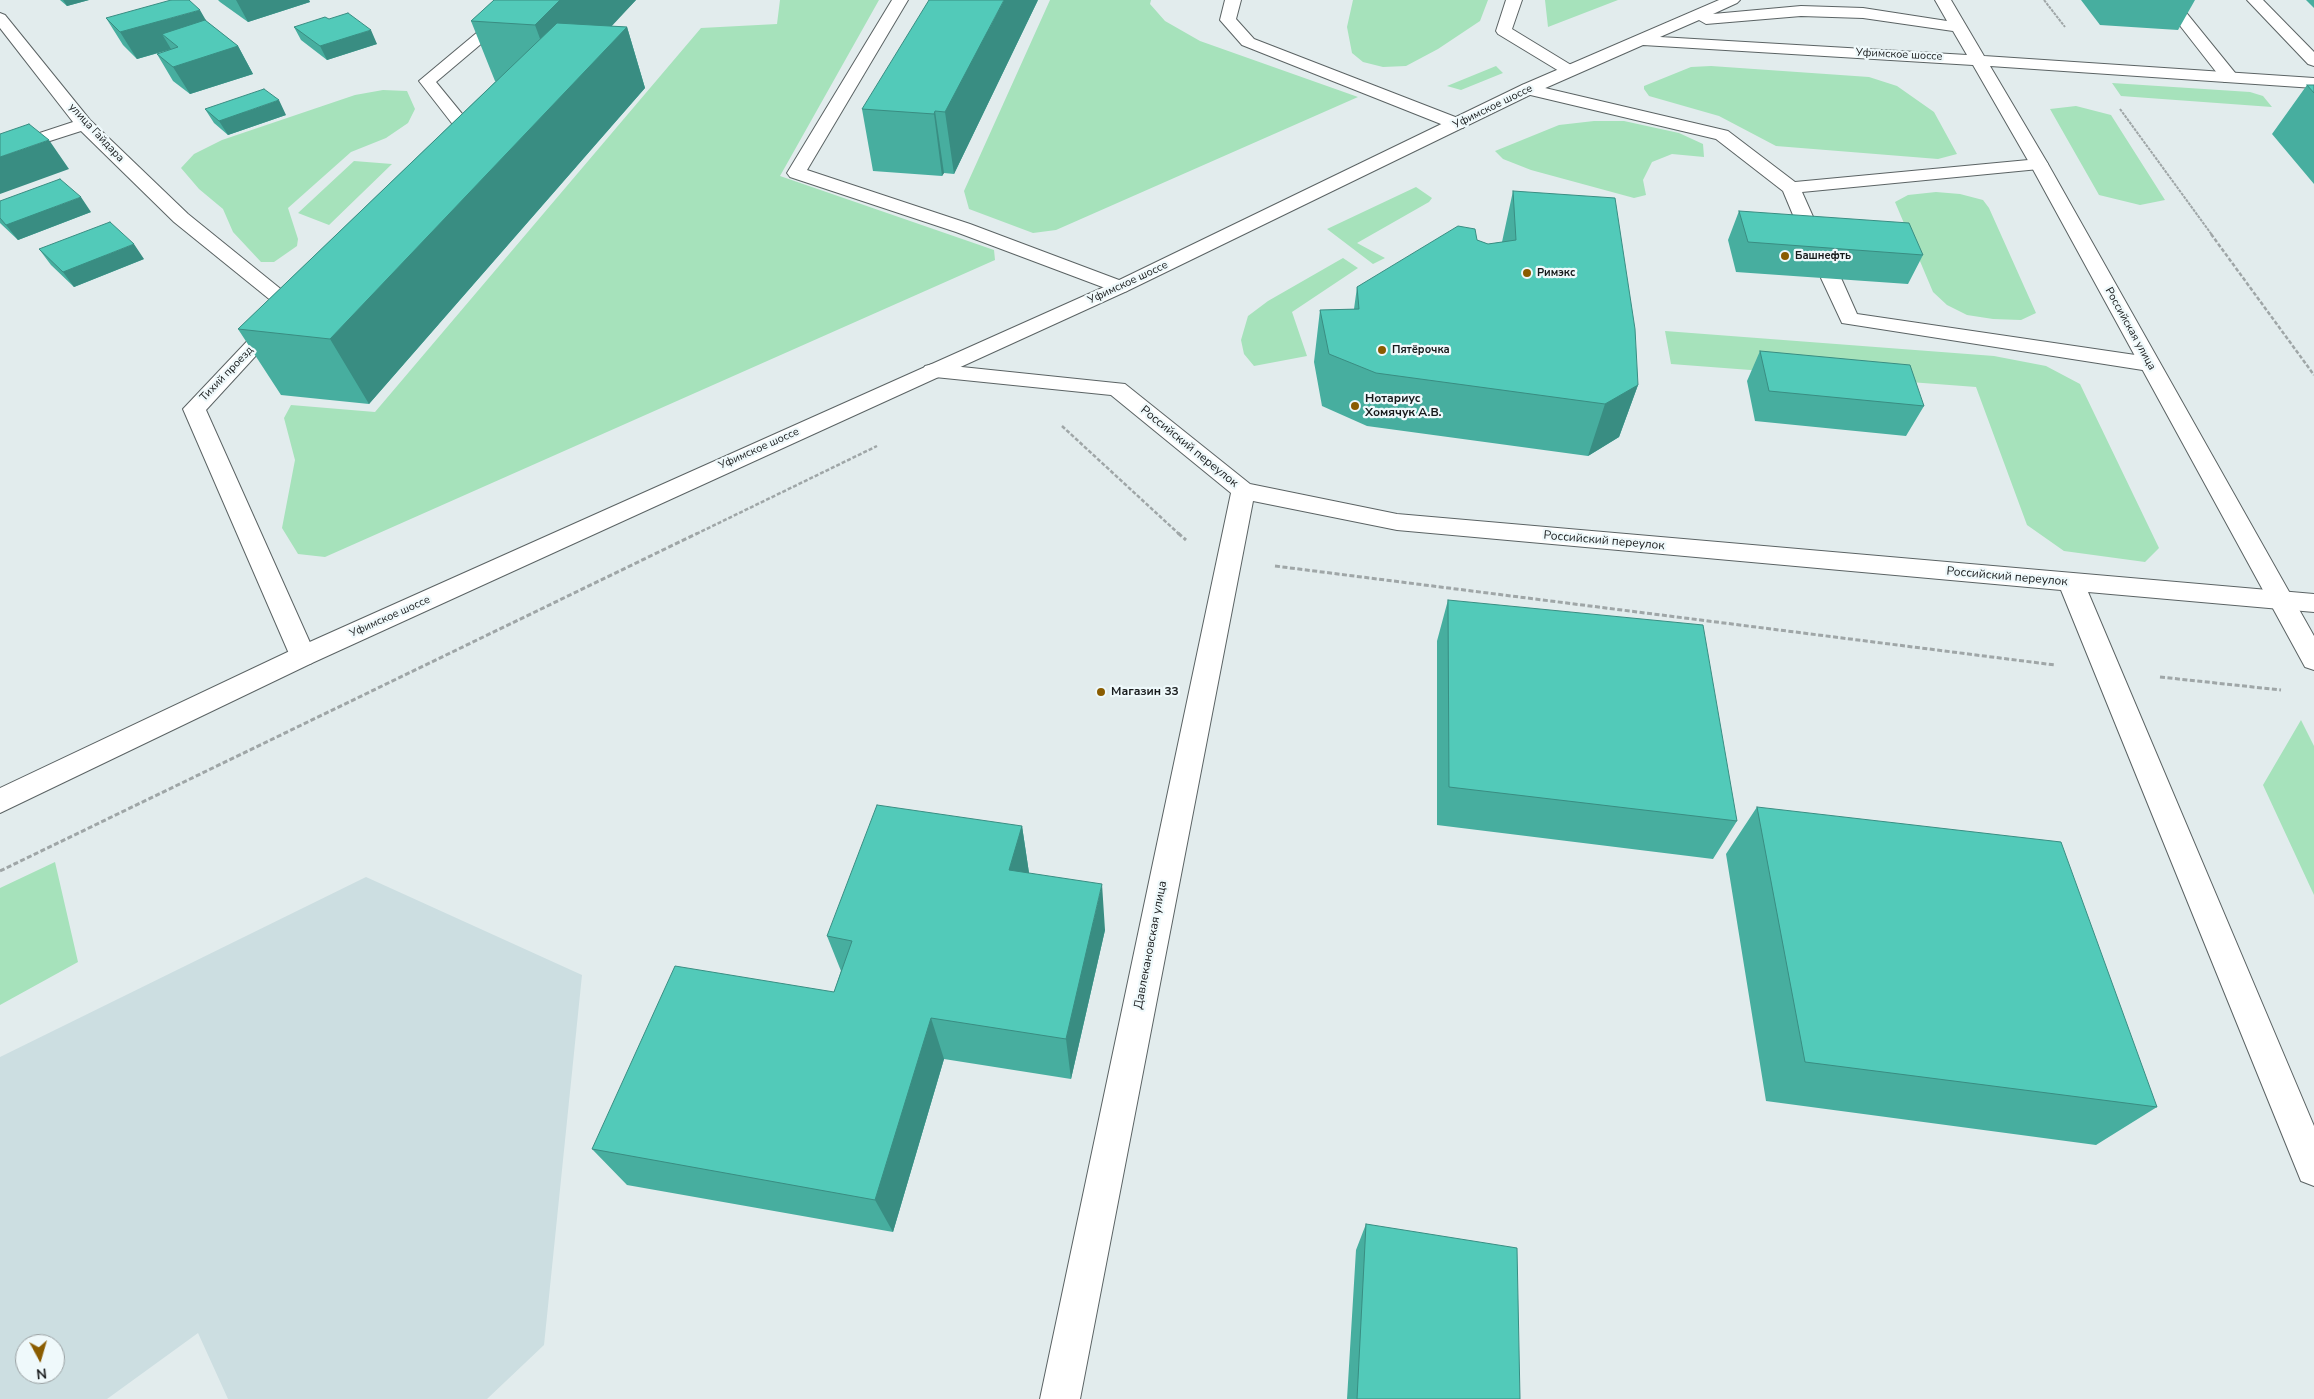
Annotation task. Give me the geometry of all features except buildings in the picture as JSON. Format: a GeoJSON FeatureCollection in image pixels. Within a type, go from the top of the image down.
{"type":"FeatureCollection","features":[{"type":"Feature","properties":{"kind":"main road"},"geometry":{"type":"LineString","coordinates":[[430,161],[464,126],[427,81],[525,0]]}},
{"type":"Feature","properties":{"kind":"main road"},"geometry":{"type":"LineString","coordinates":[[900,0],[796,173],[963,228],[1120,287]]}},
{"type":"Feature","properties":{"kind":"main road"},"geometry":{"type":"LineString","coordinates":[[1233,0],[1228,20],[1248,42],[1457,124]]}},
{"type":"Feature","properties":{"kind":"main road"},"geometry":{"type":"LineString","coordinates":[[1514,0],[1504,31],[1570,71]]}},
{"type":"Feature","properties":{"kind":"main road"},"geometry":{"type":"LineString","coordinates":[[1643,41],[1732,0]]}},
{"type":"Feature","properties":{"kind":"main road","name":"Российская улица"},"geometry":{"type":"LineString","coordinates":[[1943,0],[2039,164],[2314,660]]}},
{"type":"Feature","properties":{"kind":"main road"},"geometry":{"type":"LineString","coordinates":[[2168,0],[2230,78]]}},
{"type":"Feature","properties":{"kind":"main road"},"geometry":{"type":"LineString","coordinates":[[2255,0],[2314,62]]}},
{"type":"Feature","properties":{"kind":"main road"},"geometry":{"type":"LineString","coordinates":[[1688,20],[1801,11],[1863,13],[1958,27]]}},
{"type":"Feature","properties":{"kind":"main road","name":"улица Гайдара"},"geometry":{"type":"LineString","coordinates":[[0,18],[84,124],[181,218],[298,300]]}},
{"type":"Feature","properties":{"kind":"main road","name":"Уфимское шоссе"},"geometry":{"type":"LineString","coordinates":[[0,801],[303,656],[1120,287],[1528,89],[1643,41],[2096,67],[2314,83]]}},
{"type":"Feature","properties":{"kind":"main road"},"geometry":{"type":"LineString","coordinates":[[1528,89],[1722,135],[1791,188],[1816,246]]}},
{"type":"Feature","properties":{"kind":"main road"},"geometry":{"type":"LineString","coordinates":[[0,152],[84,124]]}},
{"type":"Feature","properties":{"kind":"main road"},"geometry":{"type":"LineString","coordinates":[[1791,188],[2039,164]]}},
{"type":"Feature","properties":{"kind":"main road"},"geometry":{"type":"LineString","coordinates":[[1831,278],[1849,319],[2149,364]]}},
{"type":"Feature","properties":{"kind":"main road","name":"Тихий проезд"},"geometry":{"type":"LineString","coordinates":[[298,300],[194,409],[303,656]]}},
{"type":"Feature","properties":{"kind":"main road","name":"Российский переулок"},"geometry":{"type":"LineString","coordinates":[[933,371],[1117,389],[1243,491],[1397,522],[2314,603]]}},
{"type":"Feature","properties":{"kind":"main road","name":"Давлекановская улица"},"geometry":{"type":"LineString","coordinates":[[1060,1399],[1243,491]]}},
{"type":"Feature","properties":{"kind":"main road"},"geometry":{"type":"LineString","coordinates":[[2072,583],[2314,1168]]}},
{"type":"Feature","properties":{"kind":"path"},"geometry":{"type":"LineString","coordinates":[[2044,0],[2096,67],[2114,100],[2314,375]]}},
{"type":"Feature","properties":{"kind":"path"},"geometry":{"type":"LineString","coordinates":[[1062,425],[1189,542],[1229,560],[2108,672],[2285,690]]}},
{"type":"Feature","properties":{"kind":"path"},"geometry":{"type":"LineString","coordinates":[[0,871],[880,444]]}},
{"type":"Feature","properties":{"kind":"shaded area"},"geometry":{"type":"Polygon","coordinates":[[[366,877],[582,975],[544,1345],[487,1399],[228,1399],[198,1333],[107,1399],[0,1399],[0,1057],[366,877]]]}},
{"type":"Feature","properties":{"kind":"green space"},"geometry":{"type":"Polygon","coordinates":[[[780,0],[879,0],[780,176],[994,250],[995,260],[325,557],[298,554],[282,528],[295,460],[284,418],[291,405],[375,412],[701,28],[777,24],[780,0]]]}},
{"type":"Feature","properties":{"kind":"green space"},"geometry":{"type":"Polygon","coordinates":[[[1050,0],[1151,0],[1150,4],[1165,21],[1200,41],[1358,97],[1056,230],[1033,233],[969,209],[964,191],[1050,0]]]}},
{"type":"Feature","properties":{"kind":"green space"},"geometry":{"type":"Polygon","coordinates":[[[1353,0],[1488,0],[1480,21],[1438,49],[1406,66],[1383,67],[1363,62],[1352,53],[1347,27],[1353,0]]]}},
{"type":"Feature","properties":{"kind":"green space"},"geometry":{"type":"Polygon","coordinates":[[[1545,0],[1618,0],[1548,27],[1545,0]]]}},
{"type":"Feature","properties":{"kind":"green space"},"geometry":{"type":"Polygon","coordinates":[[[1496,66],[1503,73],[1461,90],[1447,86],[1496,66]]]}},
{"type":"Feature","properties":{"kind":"green space"},"geometry":{"type":"Polygon","coordinates":[[[1711,66],[1869,77],[1897,86],[1934,112],[1957,154],[1938,159],[1776,146],[1719,116],[1649,96],[1644,89],[1644,86],[1691,67],[1711,66]]]}},
{"type":"Feature","properties":{"kind":"green space"},"geometry":{"type":"Polygon","coordinates":[[[2112,83],[2250,92],[2263,96],[2272,107],[2121,96],[2112,83]]]}},
{"type":"Feature","properties":{"kind":"green space"},"geometry":{"type":"Polygon","coordinates":[[[383,90],[407,91],[415,109],[408,123],[386,138],[351,152],[288,208],[298,239],[297,246],[274,262],[261,262],[233,232],[223,209],[199,189],[181,168],[194,154],[222,140],[355,95],[383,90]]]}},
{"type":"Feature","properties":{"kind":"green space"},"geometry":{"type":"Polygon","coordinates":[[[2076,106],[2111,115],[2165,200],[2140,205],[2099,195],[2050,109],[2076,106]]]}},
{"type":"Feature","properties":{"kind":"green space"},"geometry":{"type":"Polygon","coordinates":[[[1594,121],[1624,121],[1679,133],[1703,144],[1704,157],[1672,154],[1652,162],[1643,180],[1646,195],[1634,198],[1531,170],[1503,159],[1495,151],[1559,125],[1594,121]]]}},
{"type":"Feature","properties":{"kind":"green space"},"geometry":{"type":"Polygon","coordinates":[[[354,161],[392,164],[329,225],[298,213],[354,161]]]}},
{"type":"Feature","properties":{"kind":"green space"},"geometry":{"type":"Polygon","coordinates":[[[1416,187],[1432,198],[1429,202],[1357,243],[1385,258],[1373,264],[1327,229],[1416,187]]]}},
{"type":"Feature","properties":{"kind":"green space"},"geometry":{"type":"Polygon","coordinates":[[[1936,192],[1960,194],[1983,200],[1989,208],[2036,313],[2021,320],[1993,319],[1967,315],[1947,305],[1933,292],[1895,202],[1908,195],[1936,192]]]}},
{"type":"Feature","properties":{"kind":"green space"},"geometry":{"type":"Polygon","coordinates":[[[1343,258],[1358,268],[1292,312],[1307,356],[1254,366],[1244,354],[1241,340],[1248,316],[1268,301],[1343,258]]]}},
{"type":"Feature","properties":{"kind":"green space"},"geometry":{"type":"Polygon","coordinates":[[[1665,331],[1994,356],[2046,366],[2080,384],[2159,548],[2145,562],[2064,551],[2027,525],[1976,387],[1671,364],[1665,331]]]}},
{"type":"Feature","properties":{"kind":"green space"},"geometry":{"type":"Polygon","coordinates":[[[2301,720],[2314,746],[2314,895],[2263,785],[2301,720]]]}},
{"type":"Feature","properties":{"kind":"green space"},"geometry":{"type":"Polygon","coordinates":[[[55,862],[78,962],[0,1005],[0,888],[55,862]]]}},
{"type":"Feature","properties":{"kind":"place","name":"Башнефть"},"geometry":{"type":"Point","coordinates":[1785,256]}},
{"type":"Feature","properties":{"kind":"place","name":"Римэкс"},"geometry":{"type":"Point","coordinates":[1527,273]}},
{"type":"Feature","properties":{"kind":"place","name":"Пятёрочка"},"geometry":{"type":"Point","coordinates":[1382,350]}},
{"type":"Feature","properties":{"kind":"place","name":"Нотариус Хомячук А.В."},"geometry":{"type":"Point","coordinates":[1355,406]}},
{"type":"Feature","properties":{"kind":"place","name":"Магазин 33"},"geometry":{"type":"Point","coordinates":[1101,692]}}]}
